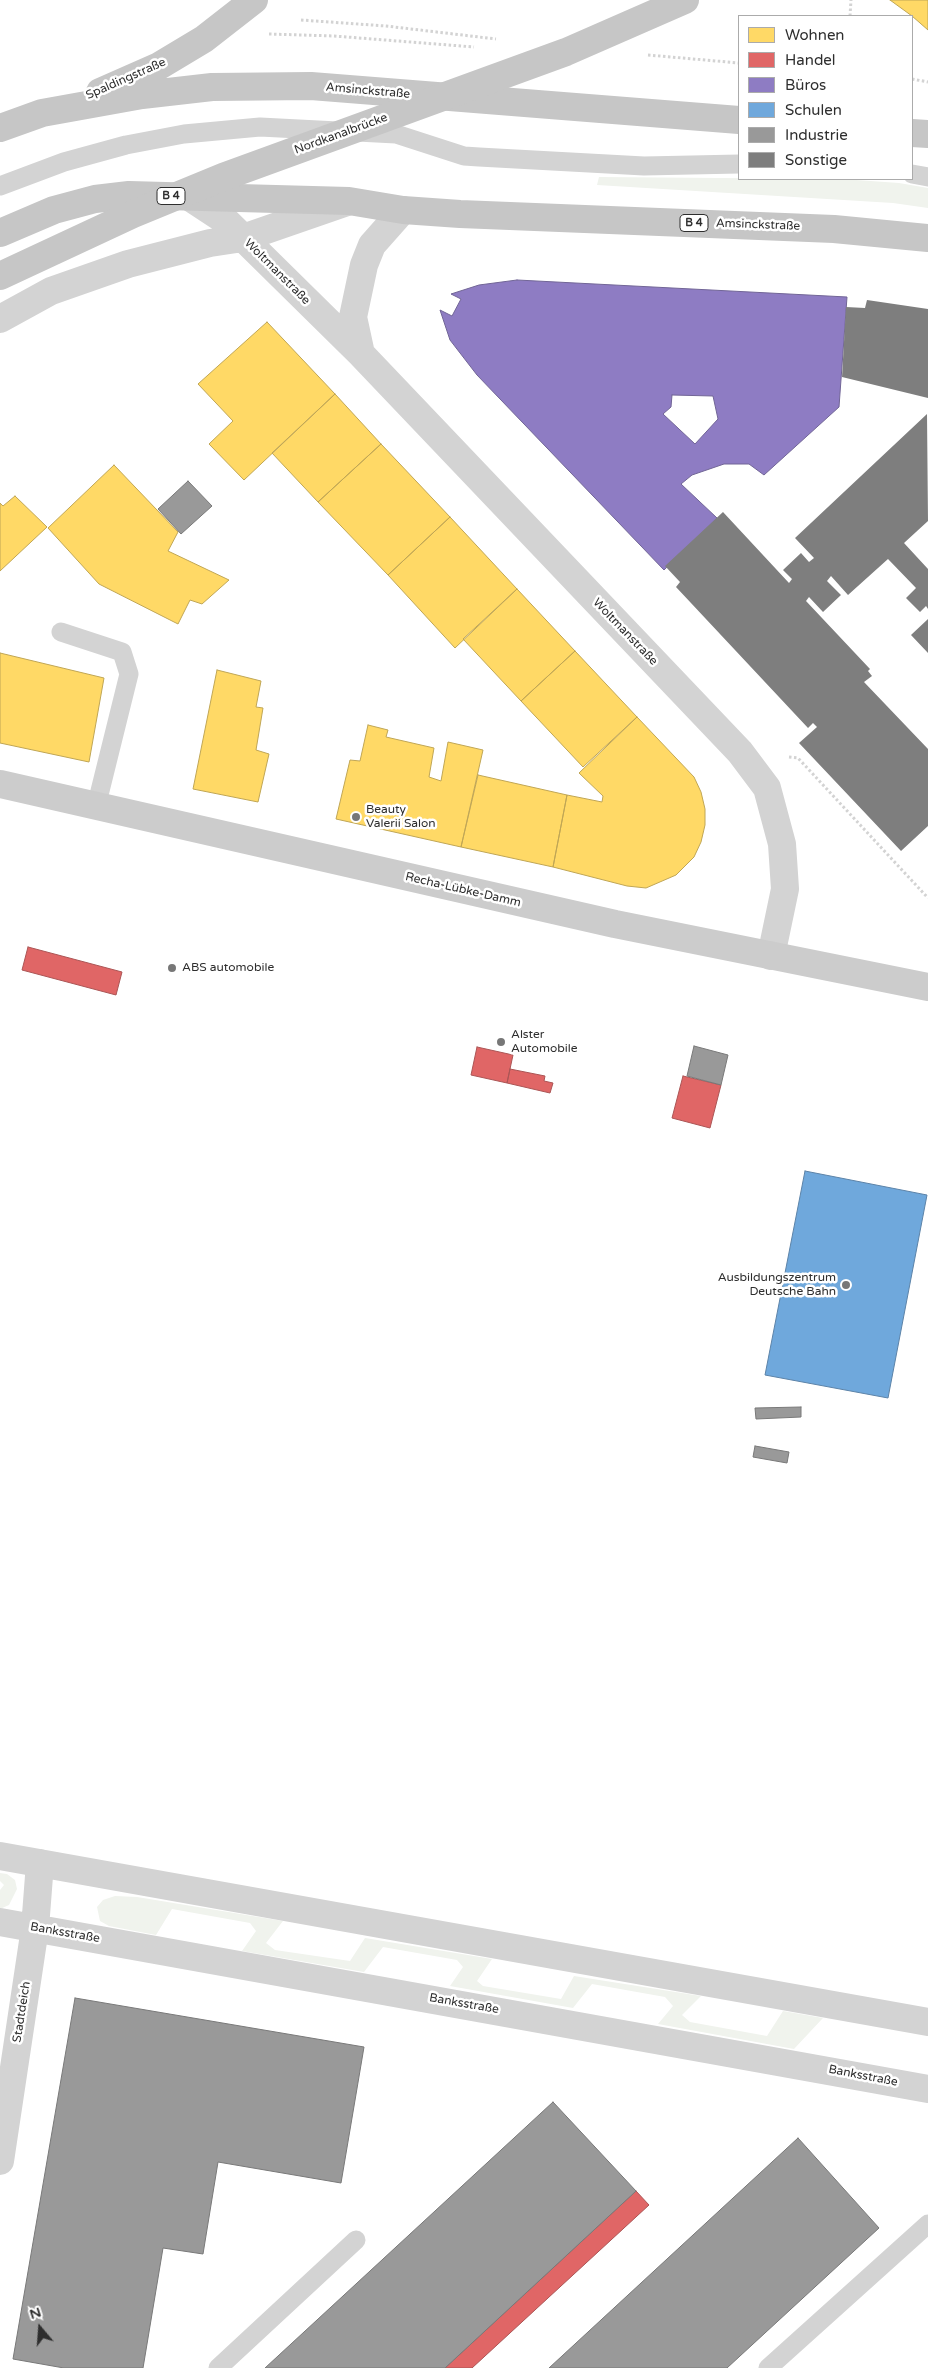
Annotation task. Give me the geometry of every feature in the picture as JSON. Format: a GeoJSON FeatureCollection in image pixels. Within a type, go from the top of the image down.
{"type":"FeatureCollection","features":[{"type":"Feature","properties":{"kind":"main road","name":"Spaldingstraße"},"geometry":{"type":"LineString","coordinates":[[42,113],[109,89],[159,66],[204,39],[254,0]]}},
{"type":"Feature","properties":{"kind":"main road","name":"Nordkanalbrücke"},"geometry":{"type":"LineString","coordinates":[[0,276],[133,214],[223,177],[566,52],[685,0]]}},
{"type":"Feature","properties":{"kind":"main road","name":"Amsinckstraße"},"geometry":{"type":"LineString","coordinates":[[0,128],[42,113],[142,95],[212,87],[311,86],[738,120]]}},
{"type":"Feature","properties":{"kind":"main road"},"geometry":{"type":"LineString","coordinates":[[913,133],[928,134]]}},
{"type":"Feature","properties":{"kind":"main road","name":"Amsinckstraße"},"geometry":{"type":"LineString","coordinates":[[0,232],[54,210],[95,199],[129,195],[349,201],[403,210],[834,229],[928,238]]}},
{"type":"Feature","properties":{"kind":"main road","name":"Recha-Lübke-Damm"},"geometry":{"type":"LineString","coordinates":[[0,784],[606,922],[928,987]]}},
{"type":"Feature","properties":{"kind":"street","name":"Woltmanstraße"},"geometry":{"type":"LineString","coordinates":[[188,196],[226,221],[361,354],[740,752],[767,788],[782,844],[785,889],[771,956]]}},
{"type":"Feature","properties":{"kind":"street","name":"Amsinckstraße"},"geometry":{"type":"LineString","coordinates":[[0,319],[51,291],[128,264],[210,243],[243,238],[349,201]]}},
{"type":"Feature","properties":{"kind":"street"},"geometry":{"type":"LineString","coordinates":[[361,354],[353,317],[364,265],[372,245],[403,210]]}},
{"type":"Feature","properties":{"kind":"street"},"geometry":{"type":"LineString","coordinates":[[0,1856],[928,2022]]}},
{"type":"Feature","properties":{"kind":"street","name":"Stadtdeich"},"geometry":{"type":"LineString","coordinates":[[0,2160],[35,1928],[40,1863]]}},
{"type":"Feature","properties":{"kind":"street","name":"Banksstraße"},"geometry":{"type":"LineString","coordinates":[[0,1922],[928,2089]]}},
{"type":"Feature","properties":{"kind":"lane"},"geometry":{"type":"LineString","coordinates":[[0,186],[64,162],[126,145],[184,134],[260,127],[396,134],[464,156],[644,166],[738,164]]}},
{"type":"Feature","properties":{"kind":"lane"},"geometry":{"type":"LineString","coordinates":[[913,174],[928,177]]}},
{"type":"Feature","properties":{"kind":"lane"},"geometry":{"type":"LineString","coordinates":[[61,632],[122,652],[129,674],[96,807]]}},
{"type":"Feature","properties":{"kind":"lane"},"geometry":{"type":"LineString","coordinates":[[768,2368],[928,2224]]}},
{"type":"Feature","properties":{"kind":"lane"},"geometry":{"type":"LineString","coordinates":[[218,2368],[356,2240]]}},
{"type":"Feature","properties":{"kind":"path"},"geometry":{"type":"LineString","coordinates":[[850,15],[851,0]]}},
{"type":"Feature","properties":{"kind":"path"},"geometry":{"type":"LineString","coordinates":[[301,20],[386,26],[502,40]]}},
{"type":"Feature","properties":{"kind":"path"},"geometry":{"type":"LineString","coordinates":[[260,35],[287,33],[479,47]]}},
{"type":"Feature","properties":{"kind":"path"},"geometry":{"type":"LineString","coordinates":[[641,55],[738,63]]}},
{"type":"Feature","properties":{"kind":"path"},"geometry":{"type":"LineString","coordinates":[[913,79],[928,82]]}},
{"type":"Feature","properties":{"kind":"path"},"geometry":{"type":"LineString","coordinates":[[740,752],[798,758],[928,898]]}},
{"type":"Feature","properties":{"kind":"shaded area"},"geometry":{"type":"Polygon","coordinates":[[[599,177],[856,180],[899,183],[928,188],[928,208],[893,203],[597,185],[599,177]]]}},
{"type":"Feature","properties":{"kind":"shaded area"},"geometry":{"type":"Polygon","coordinates":[[[0,1873],[7,1874],[15,1880],[17,1889],[9,1905],[0,1909],[0,1890],[4,1885],[0,1881],[0,1873]]]}},
{"type":"Feature","properties":{"kind":"shaded area"},"geometry":{"type":"Polygon","coordinates":[[[115,1896],[137,1897],[283,1921],[266,1943],[275,1950],[350,1961],[365,1938],[492,1959],[477,1981],[483,1986],[561,1999],[574,1976],[701,1996],[682,2015],[690,2022],[767,2036],[783,2011],[823,2018],[794,2049],[658,2024],[673,2006],[665,1997],[592,1984],[573,2008],[450,1986],[463,1967],[457,1960],[383,1947],[364,1972],[242,1951],[256,1931],[250,1923],[172,1909],[156,1935],[109,1926],[100,1921],[97,1907],[103,1900],[115,1896]]]}},
{"type":"Feature","properties":{"kind":"building: Wohnen"},"geometry":{"type":"Polygon","coordinates":[[[890,0],[928,0],[928,30],[913,15],[890,0]]]}},
{"type":"Feature","properties":{"kind":"building: Wohnen"},"geometry":{"type":"Polygon","coordinates":[[[267,322],[335,394],[244,480],[209,444],[233,421],[198,384],[267,322]]]}},
{"type":"Feature","properties":{"kind":"building: Wohnen"},"geometry":{"type":"Polygon","coordinates":[[[335,394],[381,444],[318,502],[272,453],[335,394]]]}},
{"type":"Feature","properties":{"kind":"building: Wohnen"},"geometry":{"type":"Polygon","coordinates":[[[381,444],[450,517],[388,575],[318,502],[381,444]]]}},
{"type":"Feature","properties":{"kind":"building: Wohnen"},"geometry":{"type":"Polygon","coordinates":[[[114,465],[178,532],[168,551],[229,580],[202,604],[190,600],[178,624],[99,584],[48,528],[114,465]]]}},
{"type":"Feature","properties":{"kind":"building: Wohnen"},"geometry":{"type":"Polygon","coordinates":[[[15,496],[47,527],[0,571],[0,503],[3,506],[15,496]]]}},
{"type":"Feature","properties":{"kind":"building: Wohnen"},"geometry":{"type":"Polygon","coordinates":[[[450,517],[517,589],[455,648],[388,575],[450,517]]]}},
{"type":"Feature","properties":{"kind":"building: Wohnen"},"geometry":{"type":"Polygon","coordinates":[[[517,589],[575,651],[521,701],[463,639],[517,589]]]}},
{"type":"Feature","properties":{"kind":"building: Wohnen"},"geometry":{"type":"Polygon","coordinates":[[[575,651],[637,717],[583,767],[521,701],[575,651]]]}},
{"type":"Feature","properties":{"kind":"building: Wohnen"},"geometry":{"type":"Polygon","coordinates":[[[0,653],[104,678],[89,762],[0,743],[0,653]]]}},
{"type":"Feature","properties":{"kind":"building: Wohnen"},"geometry":{"type":"Polygon","coordinates":[[[217,670],[261,681],[256,707],[263,708],[256,750],[269,754],[258,802],[193,789],[217,670]]]}},
{"type":"Feature","properties":{"kind":"building: Wohnen"},"geometry":{"type":"Polygon","coordinates":[[[637,717],[694,777],[701,792],[705,809],[705,825],[701,842],[694,857],[676,875],[646,888],[627,886],[553,867],[567,795],[602,802],[603,796],[579,773],[637,717]]]}},
{"type":"Feature","properties":{"kind":"building: Wohnen"},"geometry":{"type":"Polygon","coordinates":[[[368,725],[388,730],[386,737],[434,748],[429,777],[441,781],[448,742],[483,750],[461,847],[336,819],[350,760],[360,761],[368,725]]]}},
{"type":"Feature","properties":{"kind":"building: Wohnen"},"geometry":{"type":"Polygon","coordinates":[[[478,775],[567,795],[553,867],[461,847],[478,775]]]}},
{"type":"Feature","properties":{"kind":"building: Handel"},"geometry":{"type":"Polygon","coordinates":[[[28,947],[122,972],[116,995],[22,970],[28,947]]]}},
{"type":"Feature","properties":{"kind":"building: Handel"},"geometry":{"type":"Polygon","coordinates":[[[477,1047],[513,1055],[507,1083],[471,1075],[477,1047]]]}},
{"type":"Feature","properties":{"kind":"building: Handel"},"geometry":{"type":"Polygon","coordinates":[[[510,1069],[545,1076],[544,1081],[553,1083],[550,1093],[507,1083],[510,1069]]]}},
{"type":"Feature","properties":{"kind":"building: Handel"},"geometry":{"type":"Polygon","coordinates":[[[683,1076],[721,1085],[710,1128],[672,1118],[683,1076]]]}},
{"type":"Feature","properties":{"kind":"building: Handel"},"geometry":{"type":"Polygon","coordinates":[[[636,2191],[649,2205],[472,2368],[445,2368],[636,2191]]]}},
{"type":"Feature","properties":{"kind":"building: Büros"},"geometry":{"type":"Polygon","coordinates":[[[517,280],[847,297],[839,407],[764,475],[749,464],[724,464],[692,475],[681,484],[717,518],[664,570],[477,375],[450,340],[440,310],[452,316],[461,299],[451,294],[479,285],[517,280]],[[672,395],[671,407],[663,414],[695,444],[718,419],[713,396],[672,395]]]}},
{"type":"Feature","properties":{"kind":"building: Schulen","name":"Ausbildungszentrum Deutsche Bahn"},"geometry":{"type":"Polygon","coordinates":[[[805,1171],[927,1195],[888,1398],[765,1375],[805,1171]]]}},
{"type":"Feature","properties":{"kind":"building: Industrie"},"geometry":{"type":"Polygon","coordinates":[[[188,481],[212,506],[181,534],[158,509],[188,481]]]}},
{"type":"Feature","properties":{"kind":"building: Industrie"},"geometry":{"type":"Polygon","coordinates":[[[694,1046],[728,1055],[721,1085],[687,1076],[694,1046]]]}},
{"type":"Feature","properties":{"kind":"building: Industrie"},"geometry":{"type":"Polygon","coordinates":[[[801,1407],[801,1417],[756,1419],[755,1408],[801,1407]]]}},
{"type":"Feature","properties":{"kind":"building: Industrie"},"geometry":{"type":"Polygon","coordinates":[[[755,1446],[789,1452],[787,1463],[753,1457],[755,1446]]]}},
{"type":"Feature","properties":{"kind":"building: Industrie"},"geometry":{"type":"Polygon","coordinates":[[[75,1998],[364,2047],[341,2183],[218,2162],[203,2254],[163,2248],[143,2368],[64,2368],[13,2359],[75,1998]]]}},
{"type":"Feature","properties":{"kind":"building: Industrie"},"geometry":{"type":"Polygon","coordinates":[[[553,2102],[636,2191],[445,2368],[265,2368],[553,2102]]]}},
{"type":"Feature","properties":{"kind":"building: Industrie"},"geometry":{"type":"Polygon","coordinates":[[[798,2138],[879,2228],[727,2368],[549,2368],[798,2138]]]}},
{"type":"Feature","properties":{"kind":"building: Sonstige"},"geometry":{"type":"Polygon","coordinates":[[[867,300],[928,309],[928,398],[842,377],[846,307],[865,308],[867,300]]]}},
{"type":"Feature","properties":{"kind":"building: Sonstige"},"geometry":{"type":"Polygon","coordinates":[[[927,414],[928,521],[904,543],[928,569],[928,609],[926,606],[920,612],[906,598],[916,588],[888,559],[848,595],[831,576],[827,581],[841,595],[823,612],[809,597],[806,601],[870,669],[868,671],[872,676],[864,682],[928,749],[928,826],[901,851],[799,743],[817,727],[813,723],[808,728],[676,587],[680,582],[665,566],[723,512],[789,583],[792,579],[783,570],[801,553],[809,562],[814,558],[795,538],[927,414]]]}},
{"type":"Feature","properties":{"kind":"building: Sonstige"},"geometry":{"type":"Polygon","coordinates":[[[928,619],[928,653],[911,635],[928,619]]]}},
{"type":"Feature","properties":{"kind":"place","name":"Beauty Valerii Salon"},"geometry":{"type":"Point","coordinates":[356,817]}},
{"type":"Feature","properties":{"kind":"place","name":"ABS automobile"},"geometry":{"type":"Point","coordinates":[172,968]}},
{"type":"Feature","properties":{"kind":"place","name":"Alster Automobile"},"geometry":{"type":"Point","coordinates":[501,1042]}},
{"type":"Feature","properties":{"kind":"place","name":"Ausbildungszentrum Deutsche Bahn"},"geometry":{"type":"Point","coordinates":[846,1285]}}]}
